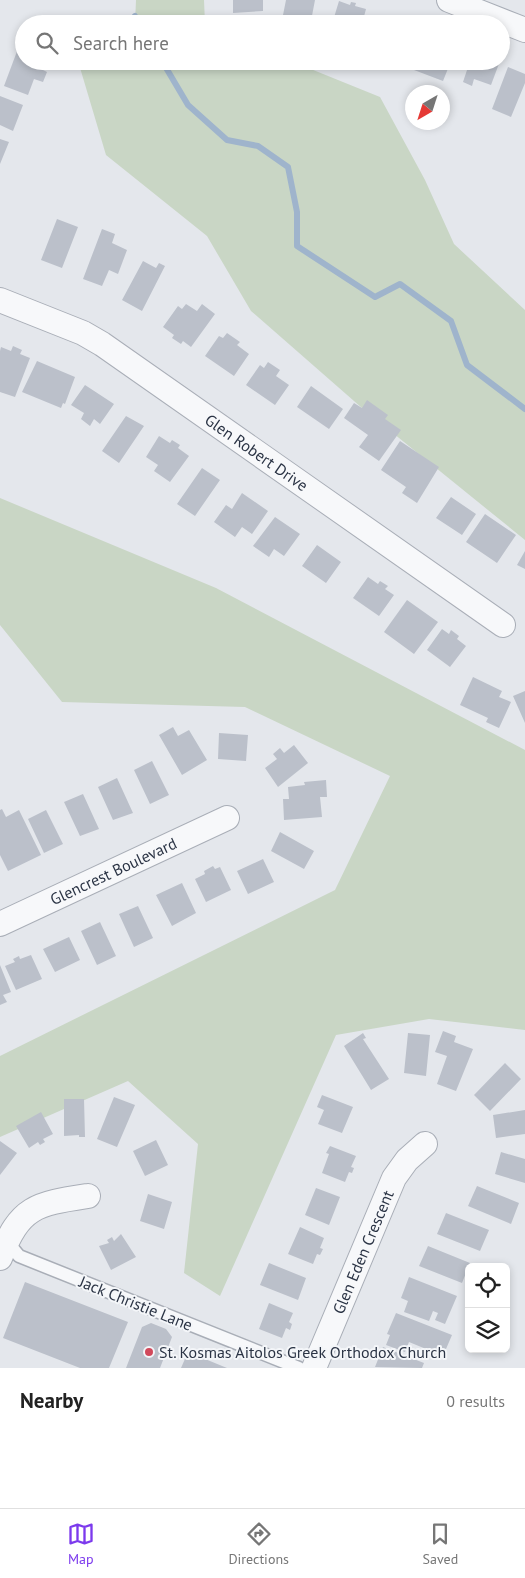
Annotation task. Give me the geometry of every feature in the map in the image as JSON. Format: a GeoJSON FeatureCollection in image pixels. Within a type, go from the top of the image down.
{"type":"FeatureCollection","features":[{"type":"Feature","properties":{"kind":"street"},"geometry":{"type":"LineString","coordinates":[[449,0],[487,15]]}},
{"type":"Feature","properties":{"kind":"street"},"geometry":{"type":"LineString","coordinates":[[510,24],[525,30]]}},
{"type":"Feature","properties":{"kind":"street","name":"Glen Robert Drive"},"geometry":{"type":"LineString","coordinates":[[0,300],[83,334],[102,344],[503,626]]}},
{"type":"Feature","properties":{"kind":"street","name":"Glencrest Boulevard"},"geometry":{"type":"LineString","coordinates":[[0,924],[227,818]]}},
{"type":"Feature","properties":{"kind":"street","name":"Glen Eden Crescent"},"geometry":{"type":"LineString","coordinates":[[314,1368],[394,1178],[407,1160],[425,1144]]}},
{"type":"Feature","properties":{"kind":"street"},"geometry":{"type":"LineString","coordinates":[[2,1245],[21,1217],[36,1207],[57,1200],[88,1196]]}},
{"type":"Feature","properties":{"kind":"lane","name":"Jack Christie Lane"},"geometry":{"type":"LineString","coordinates":[[2,1245],[19,1256],[299,1368]]}},
{"type":"Feature","properties":{"kind":"green space"},"geometry":{"type":"Polygon","coordinates":[[[136,0],[204,0],[205,15],[135,15],[136,0]]]}},
{"type":"Feature","properties":{"kind":"green space"},"geometry":{"type":"Polygon","coordinates":[[[81,70],[313,70],[380,97],[425,180],[454,244],[525,310],[525,540],[362,408],[251,311],[207,236],[106,155],[81,70]]]}},
{"type":"Feature","properties":{"kind":"green space"},"geometry":{"type":"Polygon","coordinates":[[[0,498],[216,588],[525,750],[525,1030],[429,1019],[336,1035],[220,1296],[184,1273],[198,1144],[128,1081],[0,1137],[0,1056],[335,890],[390,776],[245,707],[62,702],[0,625],[0,498]]]}},
{"type":"Feature","properties":{"kind":"building"},"geometry":{"type":"Polygon","coordinates":[[[233,0],[263,0],[263,11],[233,13],[233,0]]]}},
{"type":"Feature","properties":{"kind":"building"},"geometry":{"type":"Polygon","coordinates":[[[286,0],[315,0],[312,15],[283,15],[286,0]]]}},
{"type":"Feature","properties":{"kind":"building"},"geometry":{"type":"Polygon","coordinates":[[[339,1],[350,5],[351,2],[356,3],[355,6],[366,9],[364,15],[335,15],[339,1]]]}},
{"type":"Feature","properties":{"kind":"building"},"geometry":{"type":"Polygon","coordinates":[[[15,57],[15,70],[43,70],[47,72],[43,82],[34,79],[28,95],[4,86],[15,57]]]}},
{"type":"Feature","properties":{"kind":"building"},"geometry":{"type":"Polygon","coordinates":[[[510,68],[525,74],[525,83],[511,117],[492,109],[507,70],[510,70],[510,68]]]}},
{"type":"Feature","properties":{"kind":"building"},"geometry":{"type":"Polygon","coordinates":[[[414,70],[447,70],[443,81],[414,70]]]}},
{"type":"Feature","properties":{"kind":"building"},"geometry":{"type":"Polygon","coordinates":[[[467,70],[497,70],[491,85],[474,79],[472,86],[463,82],[467,70]]]}},
{"type":"Feature","properties":{"kind":"building"},"geometry":{"type":"Polygon","coordinates":[[[0,96],[23,105],[13,131],[0,125],[0,96]]]}},
{"type":"Feature","properties":{"kind":"building"},"geometry":{"type":"Polygon","coordinates":[[[0,139],[9,142],[0,164],[0,139]]]}},
{"type":"Feature","properties":{"kind":"building"},"geometry":{"type":"Polygon","coordinates":[[[57,219],[78,227],[62,268],[41,260],[57,219]]]}},
{"type":"Feature","properties":{"kind":"building"},"geometry":{"type":"Polygon","coordinates":[[[102,229],[115,234],[112,243],[127,250],[118,274],[109,270],[102,286],[83,279],[102,229]]]}},
{"type":"Feature","properties":{"kind":"building"},"geometry":{"type":"Polygon","coordinates":[[[143,261],[156,268],[159,263],[165,266],[142,311],[122,300],[143,261]]]}},
{"type":"Feature","properties":{"kind":"building"},"geometry":{"type":"Polygon","coordinates":[[[186,304],[197,311],[202,304],[215,314],[191,347],[183,341],[181,344],[172,338],[174,335],[163,327],[178,306],[182,309],[186,304]]]}},
{"type":"Feature","properties":{"kind":"building"},"geometry":{"type":"Polygon","coordinates":[[[227,333],[240,342],[237,345],[249,354],[234,376],[205,356],[219,336],[223,338],[227,333]]]}},
{"type":"Feature","properties":{"kind":"building"},"geometry":{"type":"Polygon","coordinates":[[[13,346],[22,350],[20,354],[30,358],[15,397],[0,392],[1,347],[11,351],[13,346]]]}},
{"type":"Feature","properties":{"kind":"building"},"geometry":{"type":"Polygon","coordinates":[[[37,361],[75,377],[65,404],[63,403],[61,408],[22,392],[37,361]]]}},
{"type":"Feature","properties":{"kind":"building"},"geometry":{"type":"Polygon","coordinates":[[[268,362],[280,370],[276,376],[289,385],[275,405],[246,385],[260,365],[264,368],[268,362]]]}},
{"type":"Feature","properties":{"kind":"building"},"geometry":{"type":"Polygon","coordinates":[[[85,385],[114,404],[100,424],[94,419],[90,426],[81,419],[84,413],[71,405],[85,385]]]}},
{"type":"Feature","properties":{"kind":"building"},"geometry":{"type":"Polygon","coordinates":[[[311,386],[343,409],[329,429],[297,407],[311,386]]]}},
{"type":"Feature","properties":{"kind":"building"},"geometry":{"type":"Polygon","coordinates":[[[367,400],[388,415],[385,419],[401,430],[379,461],[359,447],[368,435],[344,418],[354,403],[362,408],[367,400]]]}},
{"type":"Feature","properties":{"kind":"building"},"geometry":{"type":"Polygon","coordinates":[[[126,416],[144,426],[119,463],[102,451],[126,416]]]}},
{"type":"Feature","properties":{"kind":"building"},"geometry":{"type":"Polygon","coordinates":[[[159,436],[170,443],[172,440],[180,445],[178,448],[189,456],[170,482],[154,471],[158,465],[146,457],[159,436]]]}},
{"type":"Feature","properties":{"kind":"building"},"geometry":{"type":"Polygon","coordinates":[[[400,441],[439,467],[417,503],[402,493],[406,487],[381,470],[400,441]]]}},
{"type":"Feature","properties":{"kind":"building"},"geometry":{"type":"Polygon","coordinates":[[[202,468],[220,480],[195,516],[177,504],[202,468]]]}},
{"type":"Feature","properties":{"kind":"building"},"geometry":{"type":"Polygon","coordinates":[[[242,493],[268,511],[252,534],[242,527],[235,537],[214,522],[226,505],[232,509],[242,493]]]}},
{"type":"Feature","properties":{"kind":"building"},"geometry":{"type":"Polygon","coordinates":[[[451,497],[476,514],[462,535],[436,518],[451,497]]]}},
{"type":"Feature","properties":{"kind":"building"},"geometry":{"type":"Polygon","coordinates":[[[485,514],[516,535],[497,563],[466,542],[485,514]]]}},
{"type":"Feature","properties":{"kind":"building"},"geometry":{"type":"Polygon","coordinates":[[[275,517],[300,534],[284,556],[274,549],[269,557],[253,546],[275,517]]]}},
{"type":"Feature","properties":{"kind":"building"},"geometry":{"type":"Polygon","coordinates":[[[317,545],[341,562],[326,583],[302,566],[317,545]]]}},
{"type":"Feature","properties":{"kind":"building"},"geometry":{"type":"Polygon","coordinates":[[[525,551],[525,569],[517,565],[525,551]]]}},
{"type":"Feature","properties":{"kind":"building"},"geometry":{"type":"Polygon","coordinates":[[[368,577],[378,584],[380,581],[388,586],[385,589],[394,595],[379,616],[353,598],[368,577]]]}},
{"type":"Feature","properties":{"kind":"building"},"geometry":{"type":"Polygon","coordinates":[[[407,600],[438,622],[414,654],[384,632],[407,600]]]}},
{"type":"Feature","properties":{"kind":"building"},"geometry":{"type":"Polygon","coordinates":[[[442,629],[449,634],[451,630],[459,636],[457,639],[466,646],[450,667],[427,650],[442,629]]]}},
{"type":"Feature","properties":{"kind":"building"},"geometry":{"type":"Polygon","coordinates":[[[473,677],[502,691],[499,697],[511,702],[499,728],[486,722],[488,718],[460,705],[473,677]]]}},
{"type":"Feature","properties":{"kind":"building"},"geometry":{"type":"Polygon","coordinates":[[[525,691],[525,723],[513,696],[525,691]]]}},
{"type":"Feature","properties":{"kind":"building"},"geometry":{"type":"Polygon","coordinates":[[[173,727],[178,736],[189,730],[207,760],[182,775],[159,735],[173,727]]]}},
{"type":"Feature","properties":{"kind":"building"},"geometry":{"type":"Polygon","coordinates":[[[219,733],[248,735],[246,761],[218,759],[219,733]]]}},
{"type":"Feature","properties":{"kind":"building"},"geometry":{"type":"Polygon","coordinates":[[[294,745],[308,763],[278,787],[265,768],[277,759],[273,754],[280,748],[284,753],[294,745]]]}},
{"type":"Feature","properties":{"kind":"building"},"geometry":{"type":"Polygon","coordinates":[[[152,761],[169,795],[150,804],[134,770],[152,761]]]}},
{"type":"Feature","properties":{"kind":"building"},"geometry":{"type":"Polygon","coordinates":[[[117,778],[133,813],[113,820],[98,787],[117,778]]]}},
{"type":"Feature","properties":{"kind":"building"},"geometry":{"type":"Polygon","coordinates":[[[326,780],[327,797],[320,797],[322,817],[284,820],[283,799],[289,799],[288,787],[305,785],[304,782],[326,780]]]}},
{"type":"Feature","properties":{"kind":"building"},"geometry":{"type":"Polygon","coordinates":[[[83,794],[99,829],[80,836],[64,802],[83,794]]]}},
{"type":"Feature","properties":{"kind":"building"},"geometry":{"type":"Polygon","coordinates":[[[2,809],[6,817],[19,810],[41,855],[8,871],[0,855],[0,810],[2,809]]]}},
{"type":"Feature","properties":{"kind":"building"},"geometry":{"type":"Polygon","coordinates":[[[46,810],[63,844],[44,853],[28,819],[46,810]]]}},
{"type":"Feature","properties":{"kind":"building"},"geometry":{"type":"Polygon","coordinates":[[[280,832],[314,851],[304,869],[271,851],[280,832]]]}},
{"type":"Feature","properties":{"kind":"building"},"geometry":{"type":"Polygon","coordinates":[[[263,859],[274,882],[248,894],[237,871],[263,859]]]}},
{"type":"Feature","properties":{"kind":"building"},"geometry":{"type":"Polygon","coordinates":[[[213,866],[215,869],[220,867],[231,890],[206,902],[195,879],[205,874],[204,871],[213,866]]]}},
{"type":"Feature","properties":{"kind":"building"},"geometry":{"type":"Polygon","coordinates":[[[182,883],[196,913],[172,926],[156,895],[182,883]]]}},
{"type":"Feature","properties":{"kind":"building"},"geometry":{"type":"Polygon","coordinates":[[[138,906],[153,938],[134,947],[119,914],[138,906]]]}},
{"type":"Feature","properties":{"kind":"building"},"geometry":{"type":"Polygon","coordinates":[[[100,922],[116,956],[97,965],[81,931],[100,922]]]}},
{"type":"Feature","properties":{"kind":"building"},"geometry":{"type":"Polygon","coordinates":[[[69,937],[80,960],[55,972],[43,949],[69,937]]]}},
{"type":"Feature","properties":{"kind":"building"},"geometry":{"type":"Polygon","coordinates":[[[31,955],[42,979],[16,990],[5,966],[15,962],[13,959],[19,956],[20,959],[31,955]]]}},
{"type":"Feature","properties":{"kind":"building"},"geometry":{"type":"Polygon","coordinates":[[[0,965],[11,992],[3,995],[7,1002],[0,1005],[0,965]]]}},
{"type":"Feature","properties":{"kind":"building"},"geometry":{"type":"Polygon","coordinates":[[[443,1031],[456,1036],[454,1042],[473,1049],[456,1091],[437,1084],[447,1056],[435,1052],[443,1031]]]}},
{"type":"Feature","properties":{"kind":"building"},"geometry":{"type":"Polygon","coordinates":[[[363,1033],[366,1038],[363,1039],[389,1079],[371,1090],[344,1046],[363,1033]]]}},
{"type":"Feature","properties":{"kind":"building"},"geometry":{"type":"Polygon","coordinates":[[[408,1033],[430,1035],[426,1076],[404,1073],[408,1033]]]}},
{"type":"Feature","properties":{"kind":"building"},"geometry":{"type":"Polygon","coordinates":[[[505,1063],[521,1079],[490,1111],[474,1095],[505,1063]]]}},
{"type":"Feature","properties":{"kind":"building"},"geometry":{"type":"Polygon","coordinates":[[[322,1095],[353,1107],[342,1133],[318,1124],[324,1110],[317,1107],[322,1095]]]}},
{"type":"Feature","properties":{"kind":"building"},"geometry":{"type":"Polygon","coordinates":[[[114,1097],[135,1105],[117,1147],[97,1139],[114,1097]]]}},
{"type":"Feature","properties":{"kind":"building"},"geometry":{"type":"Polygon","coordinates":[[[64,1099],[84,1099],[85,1137],[79,1137],[79,1135],[64,1136],[64,1099]]]}},
{"type":"Feature","properties":{"kind":"building"},"geometry":{"type":"Polygon","coordinates":[[[525,1110],[525,1134],[496,1138],[493,1115],[525,1110]]]}},
{"type":"Feature","properties":{"kind":"building"},"geometry":{"type":"Polygon","coordinates":[[[41,1112],[53,1134],[43,1139],[45,1142],[40,1145],[38,1142],[29,1148],[16,1126],[41,1112]]]}},
{"type":"Feature","properties":{"kind":"building"},"geometry":{"type":"Polygon","coordinates":[[[156,1140],[168,1165],[145,1176],[133,1151],[156,1140]]]}},
{"type":"Feature","properties":{"kind":"building"},"geometry":{"type":"Polygon","coordinates":[[[0,1141],[17,1153],[0,1175],[0,1141]]]}},
{"type":"Feature","properties":{"kind":"building"},"geometry":{"type":"Polygon","coordinates":[[[330,1146],[356,1156],[351,1167],[354,1168],[352,1173],[349,1172],[345,1182],[322,1173],[329,1154],[326,1153],[330,1146]]]}},
{"type":"Feature","properties":{"kind":"building"},"geometry":{"type":"Polygon","coordinates":[[[501,1152],[525,1159],[525,1183],[495,1174],[501,1152]]]}},
{"type":"Feature","properties":{"kind":"building"},"geometry":{"type":"Polygon","coordinates":[[[477,1186],[519,1203],[511,1224],[468,1206],[477,1186]]]}},
{"type":"Feature","properties":{"kind":"building"},"geometry":{"type":"Polygon","coordinates":[[[316,1188],[340,1197],[329,1225],[305,1215],[316,1188]]]}},
{"type":"Feature","properties":{"kind":"building"},"geometry":{"type":"Polygon","coordinates":[[[148,1194],[172,1202],[164,1229],[140,1221],[148,1194]]]}},
{"type":"Feature","properties":{"kind":"building"},"geometry":{"type":"Polygon","coordinates":[[[446,1213],[489,1230],[480,1251],[437,1234],[446,1213]]]}},
{"type":"Feature","properties":{"kind":"building"},"geometry":{"type":"Polygon","coordinates":[[[300,1227],[324,1238],[320,1248],[323,1249],[320,1255],[317,1254],[313,1264],[288,1254],[300,1227]]]}},
{"type":"Feature","properties":{"kind":"building"},"geometry":{"type":"Polygon","coordinates":[[[121,1234],[136,1257],[111,1270],[99,1246],[109,1243],[107,1240],[112,1237],[114,1241],[121,1234]]]}},
{"type":"Feature","properties":{"kind":"building"},"geometry":{"type":"Polygon","coordinates":[[[428,1246],[470,1263],[465,1263],[465,1276],[462,1283],[419,1266],[428,1246]]]}},
{"type":"Feature","properties":{"kind":"building"},"geometry":{"type":"Polygon","coordinates":[[[269,1263],[306,1278],[298,1300],[260,1285],[269,1263]]]}},
{"type":"Feature","properties":{"kind":"building"},"geometry":{"type":"Polygon","coordinates":[[[409,1277],[457,1296],[445,1324],[435,1320],[438,1313],[433,1311],[429,1321],[404,1312],[408,1301],[401,1298],[409,1277]]]}},
{"type":"Feature","properties":{"kind":"building"},"geometry":{"type":"Polygon","coordinates":[[[25,1282],[128,1322],[109,1368],[80,1368],[3,1338],[25,1282]]]}},
{"type":"Feature","properties":{"kind":"building"},"geometry":{"type":"Polygon","coordinates":[[[269,1303],[293,1313],[289,1322],[292,1324],[290,1330],[286,1328],[282,1338],[259,1329],[269,1303]]]}},
{"type":"Feature","properties":{"kind":"building"},"geometry":{"type":"Polygon","coordinates":[[[396,1313],[452,1335],[443,1356],[409,1342],[405,1352],[386,1345],[390,1335],[387,1334],[396,1313]]]}},
{"type":"Feature","properties":{"kind":"building","name":"St. Kosmas Aitolos Greek Orthodox Church"},"geometry":{"type":"Polygon","coordinates":[[[151,1323],[166,1329],[172,1337],[160,1368],[126,1368],[142,1327],[151,1323]]]}},
{"type":"Feature","properties":{"kind":"building"},"geometry":{"type":"Polygon","coordinates":[[[383,1347],[424,1363],[422,1368],[375,1367],[383,1347]]]}},
{"type":"Feature","properties":{"kind":"building"},"geometry":{"type":"Polygon","coordinates":[[[188,1352],[227,1368],[181,1368],[188,1352]]]}},
{"type":"Feature","properties":{"kind":"waterway"},"geometry":{"type":"LineString","coordinates":[[167,70],[188,105],[227,140],[258,146],[288,167],[297,212],[297,246],[375,297],[400,284],[451,321],[467,365],[525,409]]}},
{"type":"Feature","properties":{"kind":"place","name":"St. Kosmas Aitolos Greek Orthodox Church"},"geometry":{"type":"Point","coordinates":[149,1352]}}]}
